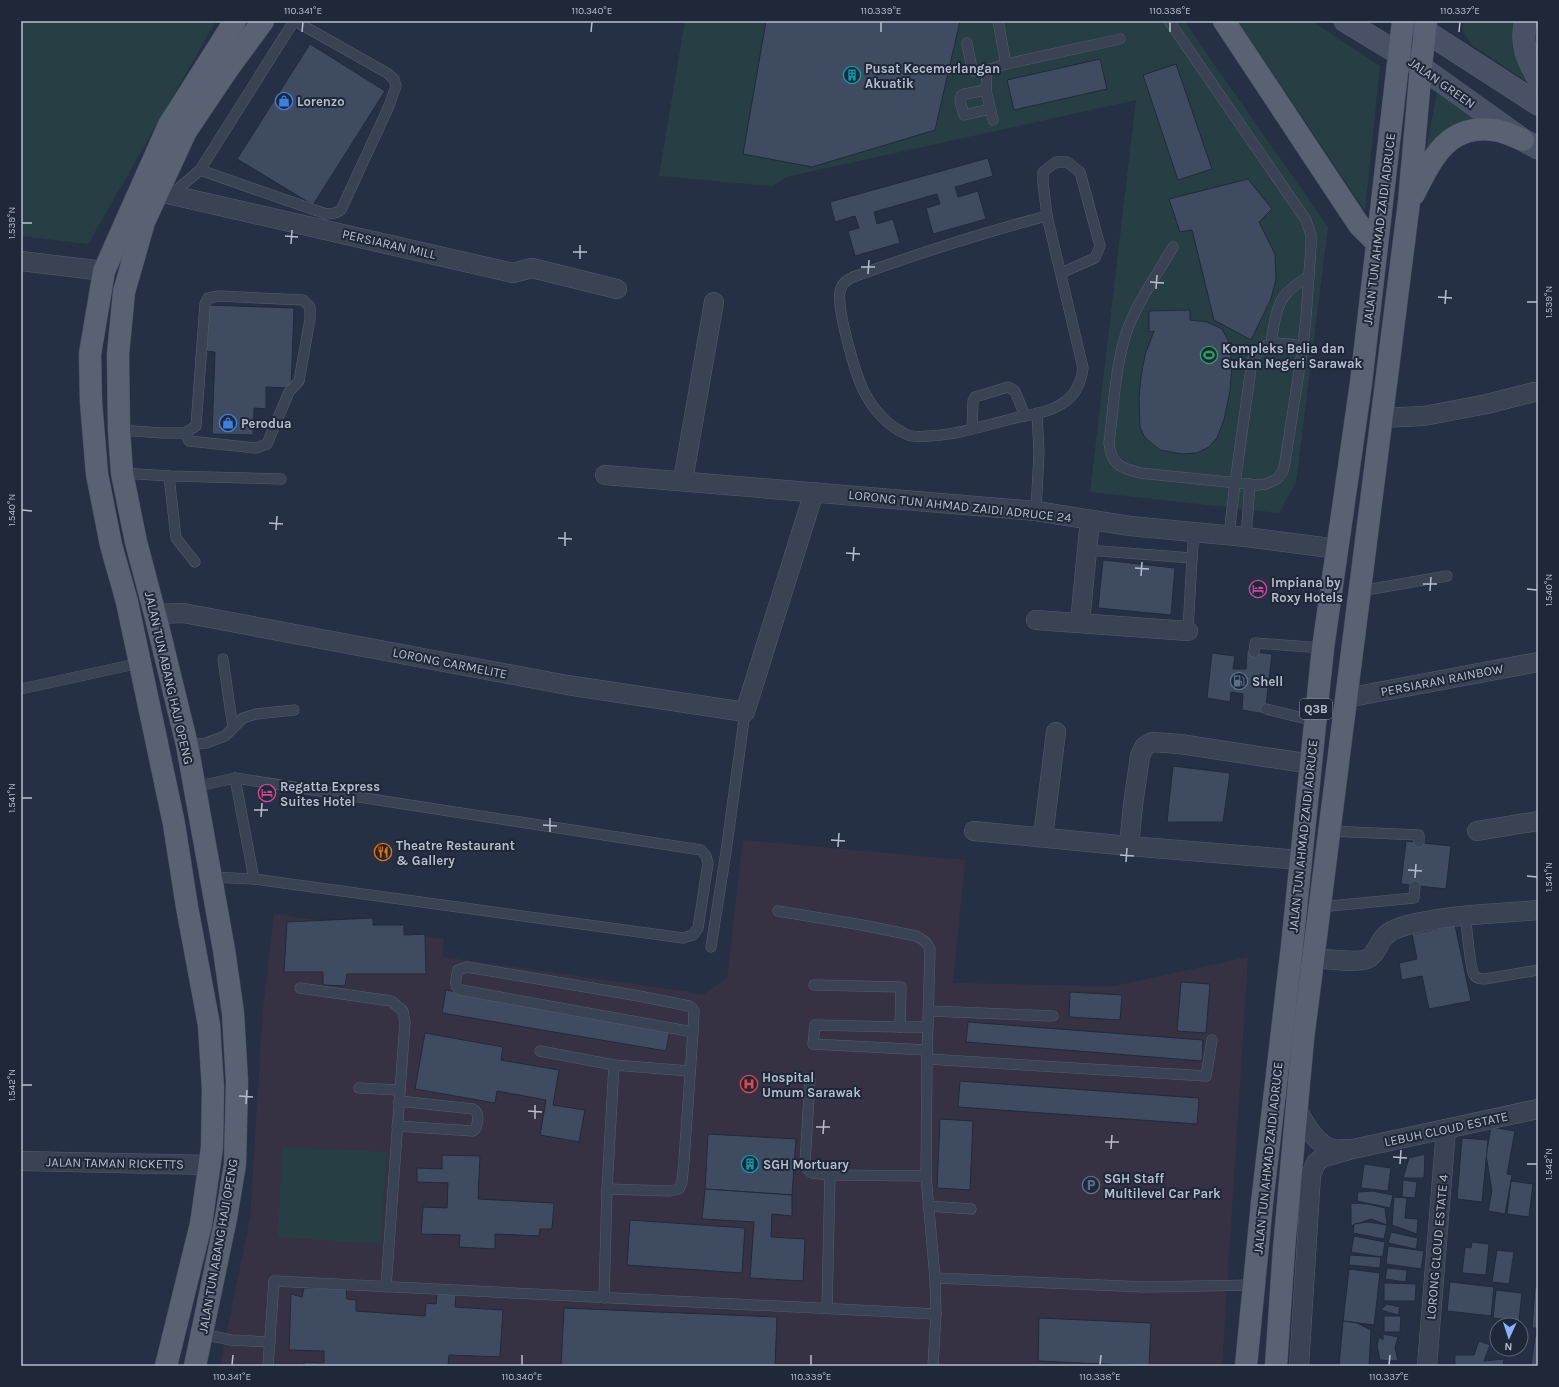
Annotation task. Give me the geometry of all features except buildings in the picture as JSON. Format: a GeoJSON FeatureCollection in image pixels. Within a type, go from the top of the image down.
{"type":"FeatureCollection","features":[{"type":"Feature","properties":{"kind":"main road","name":"JALAN TUN ABANG HAJI OPENG"},"geometry":{"type":"LineString","coordinates":[[166,1366],[201,1224],[210,1165],[212,1147],[213,1090],[209,1025],[187,907],[174,824],[127,602],[111,545],[97,474],[91,402],[90,354],[104,271],[169,125],[235,21]]}},
{"type":"Feature","properties":{"kind":"main road","name":"JALAN TUN ABANG HAJI OPENG"},"geometry":{"type":"LineString","coordinates":[[195,1366],[203,1334],[226,1218],[235,1164],[237,1082],[233,1013],[224,950],[187,745],[156,614],[136,542],[122,473],[119,430],[118,354],[124,292],[144,222],[165,193],[186,131],[227,70],[263,21]]}},
{"type":"Feature","properties":{"kind":"main road"},"geometry":{"type":"LineString","coordinates":[[1224,21],[1358,225],[1376,242]]}},
{"type":"Feature","properties":{"kind":"main road","name":"JALAN GREEN"},"geometry":{"type":"LineString","coordinates":[[1345,21],[1421,67],[1530,144]]}},
{"type":"Feature","properties":{"kind":"main road"},"geometry":{"type":"LineString","coordinates":[[1404,21],[1426,26],[1538,104]]}},
{"type":"Feature","properties":{"kind":"main road","name":"JALAN TUN AHMAD ZAIDI ADRUCE"},"geometry":{"type":"LineString","coordinates":[[1246,1366],[1262,1203],[1301,860],[1323,648],[1361,383],[1376,242],[1404,21]]}},
{"type":"Feature","properties":{"kind":"main road"},"geometry":{"type":"LineString","coordinates":[[1526,21],[1523,32],[1523,41],[1526,52],[1538,78]]}},
{"type":"Feature","properties":{"kind":"main road","name":"JALAN TUN AHMAD ZAIDI ADRUCE"},"geometry":{"type":"LineString","coordinates":[[1276,1366],[1284,1248],[1303,1039],[1409,202],[1426,26]]}},
{"type":"Feature","properties":{"kind":"main road"},"geometry":{"type":"LineString","coordinates":[[1409,202],[1434,157],[1446,143],[1459,134],[1474,129],[1495,130],[1530,144]]}},
{"type":"Feature","properties":{"kind":"street","name":"PERSIARAN MILL"},"geometry":{"type":"LineString","coordinates":[[165,193],[514,273],[532,268],[617,289]]}},
{"type":"Feature","properties":{"kind":"street"},"geometry":{"type":"LineString","coordinates":[[21,261],[104,271]]}},
{"type":"Feature","properties":{"kind":"street"},"geometry":{"type":"LineString","coordinates":[[683,480],[714,302]]}},
{"type":"Feature","properties":{"kind":"street"},"geometry":{"type":"LineString","coordinates":[[1381,418],[1430,415],[1487,404],[1534,392]]}},
{"type":"Feature","properties":{"kind":"street","name":"LORONG TUN AHMAD ZAIDI ADRUCE 24"},"geometry":{"type":"LineString","coordinates":[[605,475],[683,480],[1036,511],[1090,520],[1238,536],[1338,549]]}},
{"type":"Feature","properties":{"kind":"street"},"geometry":{"type":"LineString","coordinates":[[745,712],[814,492]]}},
{"type":"Feature","properties":{"kind":"street"},"geometry":{"type":"LineString","coordinates":[[1080,622],[1090,520]]}},
{"type":"Feature","properties":{"kind":"street","name":"LORONG CARMELITE"},"geometry":{"type":"LineString","coordinates":[[156,614],[183,613],[567,685],[745,712]]}},
{"type":"Feature","properties":{"kind":"street"},"geometry":{"type":"LineString","coordinates":[[1036,620],[1188,631]]}},
{"type":"Feature","properties":{"kind":"street","name":"PERSIARAN RAINBOW"},"geometry":{"type":"LineString","coordinates":[[1346,698],[1538,662]]}},
{"type":"Feature","properties":{"kind":"street"},"geometry":{"type":"LineString","coordinates":[[1043,837],[1056,732]]}},
{"type":"Feature","properties":{"kind":"street"},"geometry":{"type":"LineString","coordinates":[[1129,846],[1140,756],[1144,747],[1152,742],[1180,744],[1311,764]]}},
{"type":"Feature","properties":{"kind":"street"},"geometry":{"type":"LineString","coordinates":[[1477,831],[1538,821]]}},
{"type":"Feature","properties":{"kind":"street"},"geometry":{"type":"LineString","coordinates":[[974,831],[1129,846],[1301,860]]}},
{"type":"Feature","properties":{"kind":"street"},"geometry":{"type":"LineString","coordinates":[[1313,958],[1367,959],[1373,955],[1385,936],[1406,925],[1435,919],[1538,910]]}},
{"type":"Feature","properties":{"kind":"street","name":"LEBUH CLOUD ESTATE"},"geometry":{"type":"LineString","coordinates":[[1353,1149],[1538,1109]]}},
{"type":"Feature","properties":{"kind":"street"},"geometry":{"type":"LineString","coordinates":[[1297,1110],[1313,1135],[1320,1142],[1333,1149],[1353,1149]]}},
{"type":"Feature","properties":{"kind":"street","name":"LORONG CLOUD ESTATE 4"},"geometry":{"type":"LineString","coordinates":[[1427,1366],[1446,1129]]}},
{"type":"Feature","properties":{"kind":"street"},"geometry":{"type":"LineString","coordinates":[[1294,1147],[1311,1175]]}},
{"type":"Feature","properties":{"kind":"street"},"geometry":{"type":"LineString","coordinates":[[1299,1366],[1311,1175],[1316,1163],[1322,1158],[1353,1149]]}},
{"type":"Feature","properties":{"kind":"street","name":"JALAN TAMAN RICKETTS"},"geometry":{"type":"LineString","coordinates":[[21,1161],[210,1165]]}},
{"type":"Feature","properties":{"kind":"lane"},"geometry":{"type":"LineString","coordinates":[[165,193],[200,170],[294,21],[387,73],[394,79],[396,86],[389,106],[341,210],[335,213],[326,214],[200,170]]}},
{"type":"Feature","properties":{"kind":"lane"},"geometry":{"type":"LineString","coordinates":[[998,21],[1006,64]]}},
{"type":"Feature","properties":{"kind":"lane"},"geometry":{"type":"LineString","coordinates":[[1169,21],[1306,220],[1311,234],[1303,346],[1283,471],[1277,479],[1266,484],[1234,483],[1140,473],[1126,469],[1115,463],[1110,453],[1109,443],[1117,379],[1122,350],[1128,328],[1140,303],[1173,247]]}},
{"type":"Feature","properties":{"kind":"lane"},"geometry":{"type":"LineString","coordinates":[[967,43],[972,69],[974,71],[987,70],[1006,64],[1120,39]]}},
{"type":"Feature","properties":{"kind":"lane"},"geometry":{"type":"LineString","coordinates":[[987,70],[986,90],[993,120]]}},
{"type":"Feature","properties":{"kind":"lane"},"geometry":{"type":"LineString","coordinates":[[986,90],[965,94],[961,96],[960,101],[964,115],[990,109]]}},
{"type":"Feature","properties":{"kind":"lane"},"geometry":{"type":"LineString","coordinates":[[1048,216],[921,253],[847,280],[840,291],[840,304],[843,321],[859,380],[872,405],[895,428],[905,434],[915,436],[936,436],[1037,413],[1054,408],[1072,397],[1078,389],[1083,368],[1061,273],[1048,216],[1043,183],[1043,172],[1056,162],[1067,162],[1080,172],[1100,246],[1095,258],[1061,273]]}},
{"type":"Feature","properties":{"kind":"lane"},"geometry":{"type":"LineString","coordinates":[[1271,343],[1276,317],[1280,304],[1286,293],[1309,276]]}},
{"type":"Feature","properties":{"kind":"lane"},"geometry":{"type":"LineString","coordinates":[[119,430],[185,433],[196,426],[205,304],[208,298],[219,296],[303,300],[310,307],[310,319],[299,381],[289,392],[267,444],[256,448],[189,441],[185,433]]}},
{"type":"Feature","properties":{"kind":"lane"},"geometry":{"type":"LineString","coordinates":[[1238,536],[1234,483],[1252,361],[1259,350],[1271,343],[1303,346]]}},
{"type":"Feature","properties":{"kind":"lane"},"geometry":{"type":"LineString","coordinates":[[972,429],[973,401],[975,397],[1008,387],[1015,391],[1025,416]]}},
{"type":"Feature","properties":{"kind":"lane"},"geometry":{"type":"LineString","coordinates":[[1036,511],[1039,453],[1037,413]]}},
{"type":"Feature","properties":{"kind":"lane"},"geometry":{"type":"LineString","coordinates":[[122,473],[169,476],[281,479]]}},
{"type":"Feature","properties":{"kind":"lane"},"geometry":{"type":"LineString","coordinates":[[169,476],[176,538],[195,562]]}},
{"type":"Feature","properties":{"kind":"lane"},"geometry":{"type":"LineString","coordinates":[[1238,536],[1250,484]]}},
{"type":"Feature","properties":{"kind":"lane"},"geometry":{"type":"LineString","coordinates":[[1188,631],[1194,532]]}},
{"type":"Feature","properties":{"kind":"lane"},"geometry":{"type":"LineString","coordinates":[[1087,550],[1192,558]]}},
{"type":"Feature","properties":{"kind":"lane"},"geometry":{"type":"LineString","coordinates":[[1360,591],[1447,576]]}},
{"type":"Feature","properties":{"kind":"lane"},"geometry":{"type":"LineString","coordinates":[[1254,652],[1255,643],[1323,648]]}},
{"type":"Feature","properties":{"kind":"lane"},"geometry":{"type":"LineString","coordinates":[[222,659],[232,728]]}},
{"type":"Feature","properties":{"kind":"lane"},"geometry":{"type":"LineString","coordinates":[[21,689],[140,663]]}},
{"type":"Feature","properties":{"kind":"lane"},"geometry":{"type":"LineString","coordinates":[[1266,709],[1315,721]]}},
{"type":"Feature","properties":{"kind":"lane"},"geometry":{"type":"LineString","coordinates":[[187,745],[206,743],[225,736],[244,718],[256,714],[294,710]]}},
{"type":"Feature","properties":{"kind":"lane"},"geometry":{"type":"LineString","coordinates":[[711,947],[726,852],[745,712]]}},
{"type":"Feature","properties":{"kind":"lane"},"geometry":{"type":"LineString","coordinates":[[235,778],[254,879]]}},
{"type":"Feature","properties":{"kind":"lane"},"geometry":{"type":"LineString","coordinates":[[194,787],[235,778],[701,850],[706,856],[708,862],[698,928],[693,935],[683,938],[254,879],[210,877]]}},
{"type":"Feature","properties":{"kind":"lane"},"geometry":{"type":"LineString","coordinates":[[1329,831],[1419,835],[1419,842]]}},
{"type":"Feature","properties":{"kind":"lane"},"geometry":{"type":"LineString","coordinates":[[1320,908],[1414,898],[1415,886]]}},
{"type":"Feature","properties":{"kind":"lane"},"geometry":{"type":"LineString","coordinates":[[778,911],[916,936],[924,940],[930,949],[926,1176],[935,1278],[936,1314],[933,1366]]}},
{"type":"Feature","properties":{"kind":"lane"},"geometry":{"type":"LineString","coordinates":[[1466,916],[1472,968],[1476,977],[1485,979],[1538,970]]}},
{"type":"Feature","properties":{"kind":"lane"},"geometry":{"type":"LineString","coordinates":[[607,1189],[670,1191],[679,1189],[682,1182],[684,1161],[693,1032],[694,1011],[689,1006],[639,996],[467,967],[458,970],[455,985],[461,990],[693,1032]]}},
{"type":"Feature","properties":{"kind":"lane"},"geometry":{"type":"LineString","coordinates":[[814,985],[901,987],[900,1027]]}},
{"type":"Feature","properties":{"kind":"lane"},"geometry":{"type":"LineString","coordinates":[[300,988],[391,1001],[402,1011],[405,1022],[386,1287]]}},
{"type":"Feature","properties":{"kind":"lane"},"geometry":{"type":"LineString","coordinates":[[928,1011],[1053,1016]]}},
{"type":"Feature","properties":{"kind":"lane"},"geometry":{"type":"LineString","coordinates":[[928,1027],[814,1025],[814,1044],[927,1055],[1206,1076],[1212,1040]]}},
{"type":"Feature","properties":{"kind":"lane"},"geometry":{"type":"LineString","coordinates":[[540,1051],[614,1064],[690,1070]]}},
{"type":"Feature","properties":{"kind":"lane"},"geometry":{"type":"LineString","coordinates":[[604,1298],[607,1189],[614,1064]]}},
{"type":"Feature","properties":{"kind":"lane"},"geometry":{"type":"LineString","coordinates":[[810,1080],[805,1164],[807,1169],[812,1173],[830,1175],[926,1176]]}},
{"type":"Feature","properties":{"kind":"lane"},"geometry":{"type":"LineString","coordinates":[[359,1088],[400,1090]]}},
{"type":"Feature","properties":{"kind":"lane"},"geometry":{"type":"LineString","coordinates":[[397,1126],[472,1131],[476,1128],[478,1114],[473,1108],[399,1101]]}},
{"type":"Feature","properties":{"kind":"lane"},"geometry":{"type":"LineString","coordinates":[[827,1308],[830,1175]]}},
{"type":"Feature","properties":{"kind":"lane"},"geometry":{"type":"LineString","coordinates":[[928,1206],[971,1209]]}},
{"type":"Feature","properties":{"kind":"lane"},"geometry":{"type":"LineString","coordinates":[[935,1278],[1145,1287],[1254,1285]]}},
{"type":"Feature","properties":{"kind":"lane"},"geometry":{"type":"LineString","coordinates":[[268,1366],[274,1282],[936,1314]]}},
{"type":"Feature","properties":{"kind":"lane"},"geometry":{"type":"LineString","coordinates":[[203,1334],[231,1340],[270,1342]]}},
{"type":"Feature","properties":{"kind":"shaded area","name":"Hospital Umum Sarawak"},"geometry":{"type":"Polygon","coordinates":[[[743,840],[965,860],[953,983],[1114,986],[1248,957],[1222,1366],[220,1366],[250,1218],[263,1009],[274,914],[444,939],[442,957],[704,994],[727,978],[743,840]]]}},
{"type":"Feature","properties":{"kind":"green space"},"geometry":{"type":"Polygon","coordinates":[[[21,21],[216,21],[88,244],[21,236],[21,21]]]}},
{"type":"Feature","properties":{"kind":"green space","name":"Kompleks Belia dan Sukan Negeri Sarawak"},"geometry":{"type":"Polygon","coordinates":[[[685,21],[1184,21],[1328,227],[1296,482],[1279,513],[1090,492],[1136,100],[786,177],[773,186],[659,176],[685,21]]]}},
{"type":"Feature","properties":{"kind":"green space"},"geometry":{"type":"Polygon","coordinates":[[[1238,21],[1312,21],[1380,66],[1365,211],[1238,21]]]}},
{"type":"Feature","properties":{"kind":"green space"},"geometry":{"type":"Polygon","coordinates":[[[1464,21],[1520,21],[1513,36],[1512,49],[1530,84],[1472,45],[1462,30],[1464,21]]]}},
{"type":"Feature","properties":{"kind":"green space"},"geometry":{"type":"Polygon","coordinates":[[[1437,93],[1476,120],[1446,129],[1426,150],[1437,93]]]}},
{"type":"Feature","properties":{"kind":"green space"},"geometry":{"type":"Polygon","coordinates":[[[282,1147],[386,1152],[381,1244],[278,1237],[282,1147]]]}},
{"type":"Feature","properties":{"kind":"place","name":"Pusat Kecemerlangan Akuatik"},"geometry":{"type":"Point","coordinates":[852,75]}},
{"type":"Feature","properties":{"kind":"place","name":"Lorenzo"},"geometry":{"type":"Point","coordinates":[284,101]}},
{"type":"Feature","properties":{"kind":"place","name":"Kompleks Belia dan Sukan Negeri Sarawak"},"geometry":{"type":"Point","coordinates":[1209,355]}},
{"type":"Feature","properties":{"kind":"place","name":"Perodua"},"geometry":{"type":"Point","coordinates":[228,423]}},
{"type":"Feature","properties":{"kind":"place","name":"Impiana by Roxy Hotels"},"geometry":{"type":"Point","coordinates":[1258,589]}},
{"type":"Feature","properties":{"kind":"place","name":"Shell"},"geometry":{"type":"Point","coordinates":[1239,681]}},
{"type":"Feature","properties":{"kind":"place","name":"Regatta Express Suites Hotel"},"geometry":{"type":"Point","coordinates":[267,793]}},
{"type":"Feature","properties":{"kind":"place","name":"Theatre Restaurant & Gallery"},"geometry":{"type":"Point","coordinates":[383,852]}},
{"type":"Feature","properties":{"kind":"place","name":"Hospital Umum Sarawak"},"geometry":{"type":"Point","coordinates":[749,1084]}},
{"type":"Feature","properties":{"kind":"place","name":"SGH Mortuary"},"geometry":{"type":"Point","coordinates":[750,1164]}},
{"type":"Feature","properties":{"kind":"place","name":"SGH Staff Multilevel Car Park"},"geometry":{"type":"Point","coordinates":[1091,1185]}}]}
